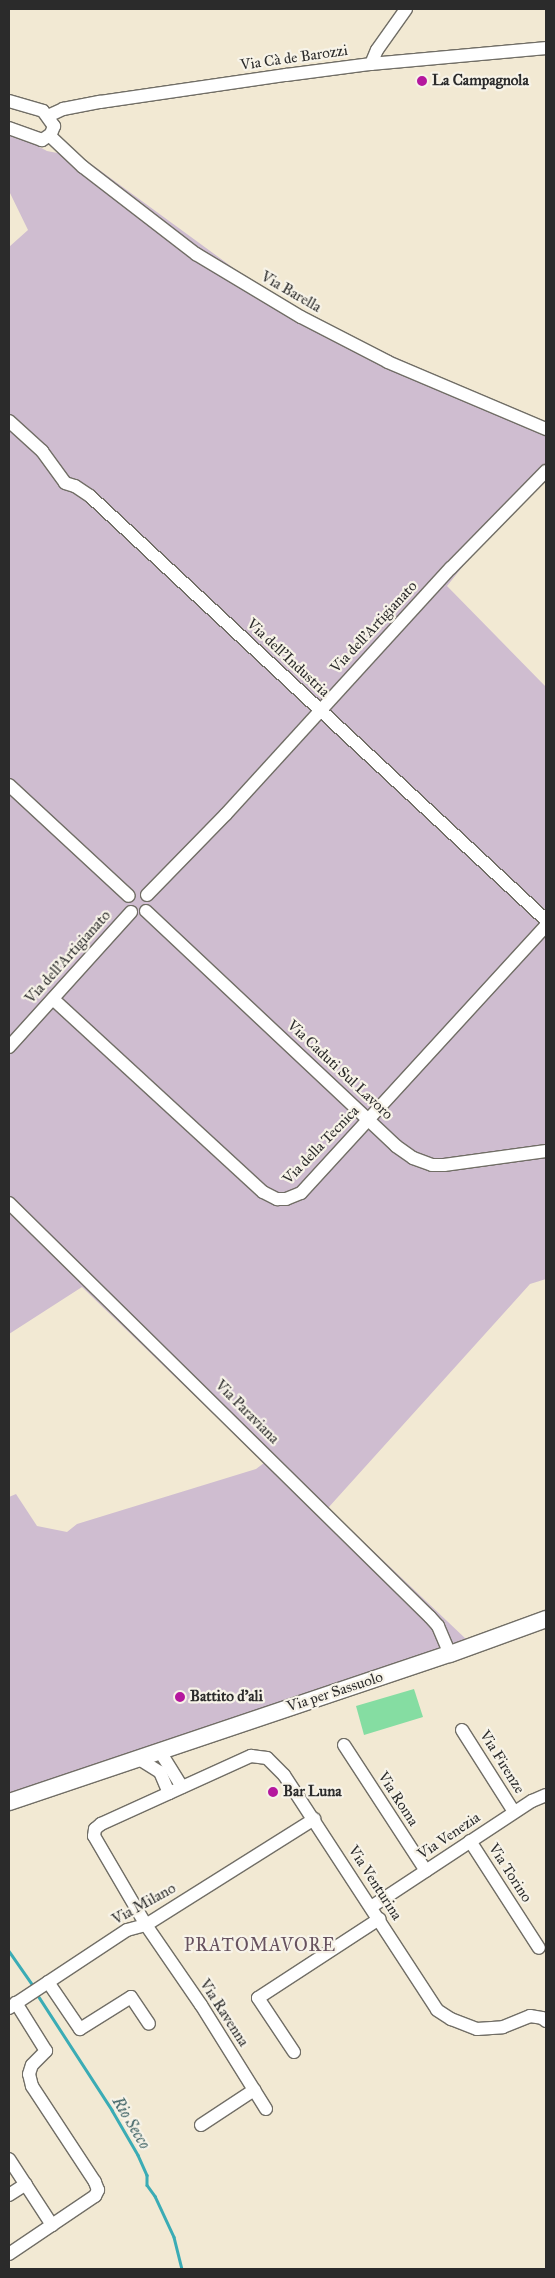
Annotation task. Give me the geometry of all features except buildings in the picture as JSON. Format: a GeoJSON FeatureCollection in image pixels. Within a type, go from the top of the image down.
{"type":"FeatureCollection","features":[{"type":"Feature","properties":{"kind":"main road","name":"Via per Sassuolo"},"geometry":{"type":"LineString","coordinates":[[9,1802],[165,1751],[260,1716],[450,1654],[546,1619]]}},
{"type":"Feature","properties":{"kind":"street"},"geometry":{"type":"LineString","coordinates":[[371,64],[376,50],[406,9]]}},
{"type":"Feature","properties":{"kind":"street","name":"Via Cà de Barozzi"},"geometry":{"type":"LineString","coordinates":[[48,116],[63,109],[100,102],[371,64],[546,48]]}},
{"type":"Feature","properties":{"kind":"street"},"geometry":{"type":"LineString","coordinates":[[9,101],[36,108],[48,116],[54,126],[50,136],[38,139],[9,128]]}},
{"type":"Feature","properties":{"kind":"street","name":"Via Barella"},"geometry":{"type":"LineString","coordinates":[[50,136],[82,167],[196,254],[301,317],[388,362],[546,428]]}},
{"type":"Feature","properties":{"kind":"street","name":"Via dell’Industria"},"geometry":{"type":"LineString","coordinates":[[9,421],[42,451],[64,483],[75,486],[90,496],[546,920]]}},
{"type":"Feature","properties":{"kind":"street","name":"Via dell'Artigianato"},"geometry":{"type":"LineString","coordinates":[[146,895],[226,814],[320,709],[451,568],[546,471]]}},
{"type":"Feature","properties":{"kind":"street"},"geometry":{"type":"LineString","coordinates":[[9,786],[129,896]]}},
{"type":"Feature","properties":{"kind":"street"},"geometry":{"type":"LineString","coordinates":[[137,891],[146,895],[150,905],[146,911],[140,914],[131,912],[126,903],[129,896],[137,891]]}},
{"type":"Feature","properties":{"kind":"street","name":"Via Caduti Sul Lavoro"},"geometry":{"type":"LineString","coordinates":[[146,911],[406,1153],[432,1165],[444,1165],[546,1151]]}},
{"type":"Feature","properties":{"kind":"street","name":"Via dell'Artigianato"},"geometry":{"type":"LineString","coordinates":[[9,1047],[131,912]]}},
{"type":"Feature","properties":{"kind":"street","name":"Via della Tecnica"},"geometry":{"type":"LineString","coordinates":[[52,999],[270,1196],[286,1200],[301,1193],[546,926]]}},
{"type":"Feature","properties":{"kind":"street","name":"Via Paraviana"},"geometry":{"type":"LineString","coordinates":[[9,1203],[430,1616],[438,1626],[450,1654]]}},
{"type":"Feature","properties":{"kind":"street","name":"Via Firenze"},"geometry":{"type":"LineString","coordinates":[[462,1730],[514,1812]]}},
{"type":"Feature","properties":{"kind":"street","name":"Via Roma"},"geometry":{"type":"LineString","coordinates":[[344,1745],[426,1871]]}},
{"type":"Feature","properties":{"kind":"street"},"geometry":{"type":"LineString","coordinates":[[165,1751],[164,1758],[182,1787]]}},
{"type":"Feature","properties":{"kind":"street"},"geometry":{"type":"LineString","coordinates":[[160,1772],[165,1751]]}},
{"type":"Feature","properties":{"kind":"street","name":"Via Venturina"},"geometry":{"type":"LineString","coordinates":[[94,1832],[101,1824],[251,1756],[267,1758],[278,1767],[314,1819],[437,2010],[451,2019],[477,2029],[503,2027],[530,2016],[542,2018],[546,2022]]}},
{"type":"Feature","properties":{"kind":"street"},"geometry":{"type":"LineString","coordinates":[[139,1759],[160,1772],[169,1793]]}},
{"type":"Feature","properties":{"kind":"street","name":"Via Venezia"},"geometry":{"type":"LineString","coordinates":[[371,1907],[514,1812],[546,1795]]}},
{"type":"Feature","properties":{"kind":"street","name":"Via Milano"},"geometry":{"type":"LineString","coordinates":[[9,2254],[95,2196],[98,2190],[95,2182],[32,2086],[29,2074],[32,2066],[46,2051],[12,2006],[127,1930],[146,1925],[314,1819]]}},
{"type":"Feature","properties":{"kind":"street","name":"Via Ravenna"},"geometry":{"type":"LineString","coordinates":[[94,1832],[95,1840],[146,1925],[201,2005],[266,2109]]}},
{"type":"Feature","properties":{"kind":"street","name":"Via Torino"},"geometry":{"type":"LineString","coordinates":[[470,1841],[539,1948]]}},
{"type":"Feature","properties":{"kind":"street"},"geometry":{"type":"LineString","coordinates":[[294,2052],[258,1998],[379,1919]]}},
{"type":"Feature","properties":{"kind":"street"},"geometry":{"type":"LineString","coordinates":[[48,1982],[80,2029],[131,1997],[150,2024]]}},
{"type":"Feature","properties":{"kind":"street"},"geometry":{"type":"LineString","coordinates":[[201,2125],[254,2090]]}},
{"type":"Feature","properties":{"kind":"street"},"geometry":{"type":"LineString","coordinates":[[9,2159],[52,2225]]}},
{"type":"Feature","properties":{"kind":"street"},"geometry":{"type":"LineString","coordinates":[[10,2192],[26,2184]]}},
{"type":"Feature","properties":{"kind":"shaded area"},"geometry":{"type":"Polygon","coordinates":[[[9,131],[47,151],[83,158],[258,286],[340,332],[546,426],[546,463],[447,586],[546,687],[546,1279],[530,1284],[328,1508],[467,1640],[9,1796],[9,1497],[16,1494],[37,1526],[67,1532],[77,1524],[256,1469],[264,1463],[82,1287],[9,1334],[9,247],[28,230],[9,191],[9,131]]]}},
{"type":"Feature","properties":{"kind":"green space"},"geometry":{"type":"Polygon","coordinates":[[[414,1689],[423,1717],[364,1735],[356,1706],[414,1689]]]}},
{"type":"Feature","properties":{"kind":"waterway","name":"Rio Secco"},"geometry":{"type":"LineString","coordinates":[[9,1951],[32,1984]]}},
{"type":"Feature","properties":{"kind":"waterway","name":"Rio Secco"},"geometry":{"type":"LineString","coordinates":[[39,1997],[112,2110],[138,2155],[147,2175],[147,2185],[155,2196],[174,2237],[182,2269]]}},
{"type":"Feature","properties":{"kind":"place","name":"La Campagnola"},"geometry":{"type":"Point","coordinates":[422,81]}},
{"type":"Feature","properties":{"kind":"place","name":"Battito d'ali"},"geometry":{"type":"Point","coordinates":[180,1697]}},
{"type":"Feature","properties":{"kind":"place","name":"Bar Luna"},"geometry":{"type":"Point","coordinates":[273,1792]}},
{"type":"Feature","properties":{"kind":"district","name":"PRATOMAVORE"},"geometry":{"type":"Point","coordinates":[260,1945]}}]}
